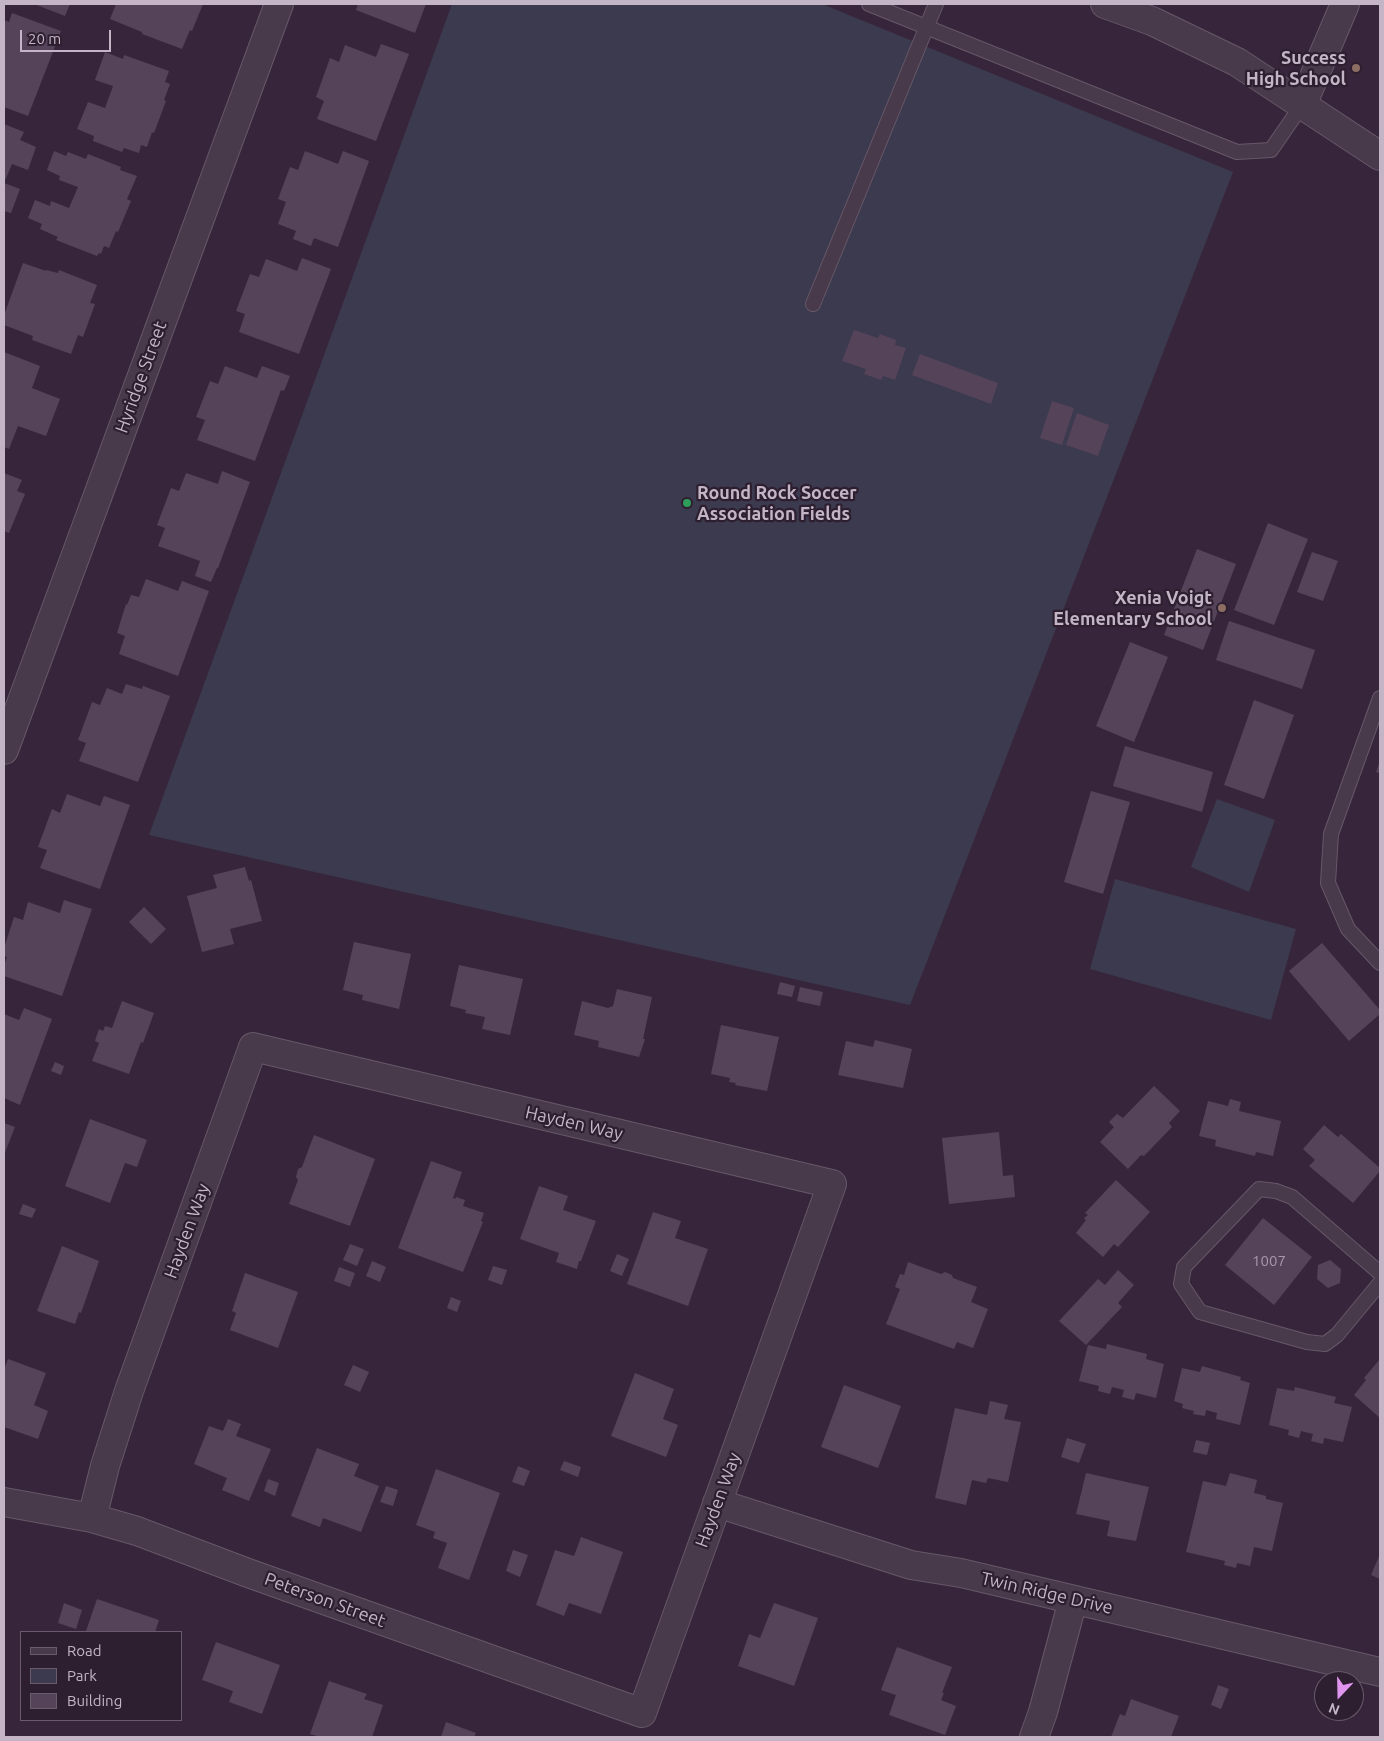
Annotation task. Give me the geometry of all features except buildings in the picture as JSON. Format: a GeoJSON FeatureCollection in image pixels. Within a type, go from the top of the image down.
{"type":"FeatureCollection","features":[{"type":"Feature","properties":{"kind":"street","name":"Hyridge Street"},"geometry":{"type":"LineString","coordinates":[[4,750],[279,4]]}},
{"type":"Feature","properties":{"kind":"street"},"geometry":{"type":"LineString","coordinates":[[1105,4],[1152,21],[1236,62],[1380,156]]}},
{"type":"Feature","properties":{"kind":"street"},"geometry":{"type":"LineString","coordinates":[[1302,105],[1345,4]]}},
{"type":"Feature","properties":{"kind":"street","name":"Hayden Way"},"geometry":{"type":"LineString","coordinates":[[92,1518],[105,1466],[129,1391],[253,1048],[832,1184],[642,1713]]}},
{"type":"Feature","properties":{"kind":"street","name":"Peterson Street"},"geometry":{"type":"LineString","coordinates":[[4,1502],[92,1518],[137,1531],[248,1573],[642,1713]]}},
{"type":"Feature","properties":{"kind":"street","name":"Twin Ridge Drive"},"geometry":{"type":"LineString","coordinates":[[717,1504],[911,1565],[961,1573],[1380,1672]]}},
{"type":"Feature","properties":{"kind":"street"},"geometry":{"type":"LineString","coordinates":[[1034,1737],[1043,1712],[1073,1600]]}},
{"type":"Feature","properties":{"kind":"lane"},"geometry":{"type":"LineString","coordinates":[[869,4],[1238,152],[1271,150],[1302,105]]}},
{"type":"Feature","properties":{"kind":"lane"},"geometry":{"type":"LineString","coordinates":[[813,304],[936,4]]}},
{"type":"Feature","properties":{"kind":"lane"},"geometry":{"type":"LineString","coordinates":[[1380,698],[1331,834],[1328,883],[1348,929],[1380,963]]}},
{"type":"Feature","properties":{"kind":"lane"},"geometry":{"type":"LineString","coordinates":[[1380,1273],[1292,1197],[1276,1190],[1259,1189],[1184,1268],[1181,1284],[1200,1312],[1307,1342],[1325,1344],[1337,1335],[1380,1283]]}},
{"type":"Feature","properties":{"kind":"green space","name":"Round Rock Soccer Association Fields"},"geometry":{"type":"Polygon","coordinates":[[[452,4],[822,4],[1233,172],[910,1005],[149,835],[452,4]]]}},
{"type":"Feature","properties":{"kind":"green space"},"geometry":{"type":"Polygon","coordinates":[[[1217,799],[1275,820],[1249,892],[1191,867],[1217,799]]]}},
{"type":"Feature","properties":{"kind":"green space"},"geometry":{"type":"Polygon","coordinates":[[[1115,879],[1296,929],[1271,1020],[1090,969],[1115,879]]]}},
{"type":"Feature","properties":{"kind":"place","name":"Success High School"},"geometry":{"type":"Point","coordinates":[1356,68]}},
{"type":"Feature","properties":{"kind":"place","name":"Round Rock Soccer Association Fields"},"geometry":{"type":"Point","coordinates":[687,503]}},
{"type":"Feature","properties":{"kind":"place","name":"Xenia Voigt Elementary School"},"geometry":{"type":"Point","coordinates":[1222,608]}}]}
